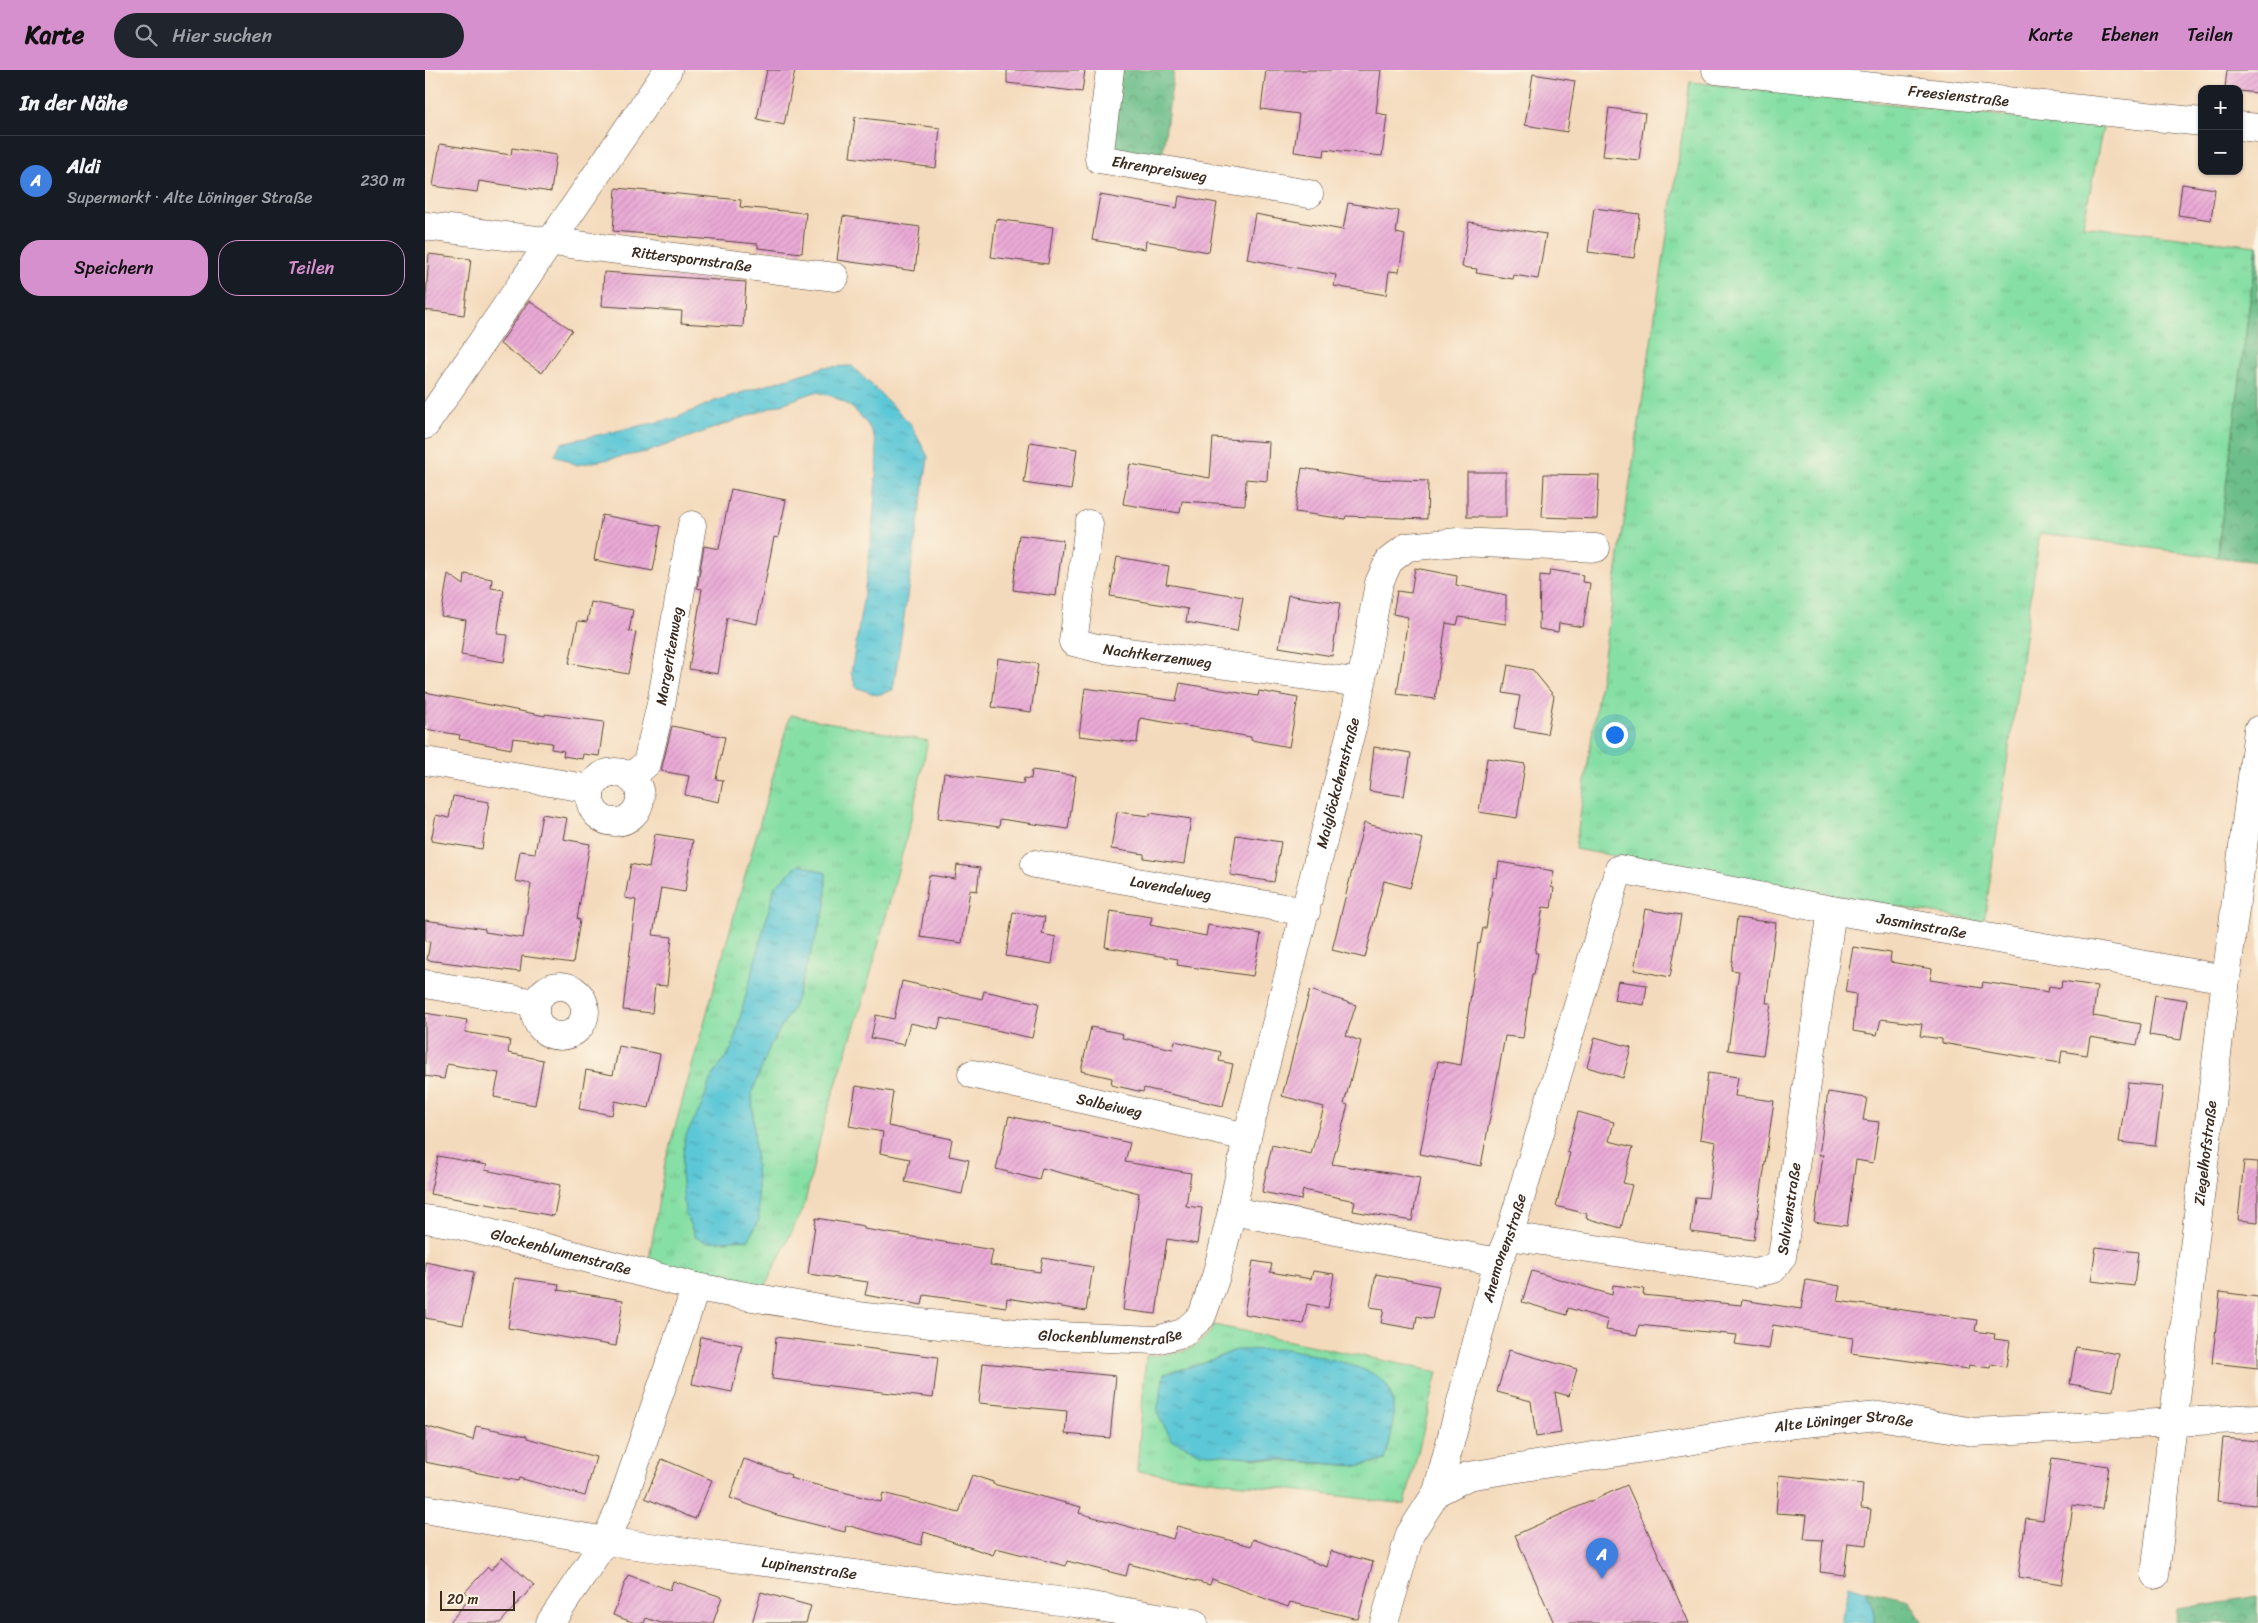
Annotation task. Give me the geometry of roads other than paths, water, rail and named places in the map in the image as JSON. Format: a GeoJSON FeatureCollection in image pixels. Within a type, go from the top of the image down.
{"type":"FeatureCollection","features":[{"type":"Feature","properties":{"kind":"street"},"geometry":{"type":"LineString","coordinates":[[425,425],[549,241],[668,70]]}},
{"type":"Feature","properties":{"kind":"street","name":"Ehrenpreisweg"},"geometry":{"type":"LineString","coordinates":[[1111,70],[1099,160],[1309,194]]}},
{"type":"Feature","properties":{"kind":"street","name":"Freesienstraße"},"geometry":{"type":"LineString","coordinates":[[1716,70],[2198,122]]}},
{"type":"Feature","properties":{"kind":"street"},"geometry":{"type":"LineString","coordinates":[[2243,126],[2258,128]]}},
{"type":"Feature","properties":{"kind":"street","name":"Ritterspornstraße"},"geometry":{"type":"LineString","coordinates":[[425,226],[835,277]]}},
{"type":"Feature","properties":{"kind":"street","name":"Nachtkerzenweg"},"geometry":{"type":"LineString","coordinates":[[1089,524],[1073,642],[1097,648],[1361,683]]}},
{"type":"Feature","properties":{"kind":"street","name":"Margeritenweg"},"geometry":{"type":"LineString","coordinates":[[630,778],[647,762],[652,743],[661,704],[691,525]]}},
{"type":"Feature","properties":{"kind":"street","name":"Maiglöckchenstraße"},"geometry":{"type":"LineString","coordinates":[[1232,1211],[1247,1137],[1306,912],[1361,683],[1379,583],[1389,561],[1407,547],[1459,542],[1596,548]]}},
{"type":"Feature","properties":{"kind":"street","name":"Ziegelhofstraße"},"geometry":{"type":"LineString","coordinates":[[2155,1575],[2226,979],[2258,730]]}},
{"type":"Feature","properties":{"kind":"street"},"geometry":{"type":"LineString","coordinates":[[425,761],[591,789]]}},
{"type":"Feature","properties":{"kind":"street"},"geometry":{"type":"LineString","coordinates":[[611,772],[625,774],[630,778],[639,790],[640,800],[636,811],[627,819],[617,822],[598,816],[592,808],[591,789],[599,778],[611,772]]}},
{"type":"Feature","properties":{"kind":"street","name":"Lavendelweg"},"geometry":{"type":"LineString","coordinates":[[1035,864],[1306,912]]}},
{"type":"Feature","properties":{"kind":"street","name":"Jasminstraße"},"geometry":{"type":"LineString","coordinates":[[1619,869],[1832,910],[2226,979]]}},
{"type":"Feature","properties":{"kind":"street","name":"Anemonenstraße"},"geometry":{"type":"LineString","coordinates":[[1384,1623],[1410,1534],[1437,1492],[1497,1262],[1509,1236],[1619,869]]}},
{"type":"Feature","properties":{"kind":"street","name":"Salvienstraße"},"geometry":{"type":"LineString","coordinates":[[1509,1236],[1755,1273],[1773,1269],[1782,1256],[1832,910]]}},
{"type":"Feature","properties":{"kind":"street"},"geometry":{"type":"LineString","coordinates":[[425,984],[536,1003]]}},
{"type":"Feature","properties":{"kind":"street","name":"Salbeiweg"},"geometry":{"type":"LineString","coordinates":[[972,1074],[1247,1137]]}},
{"type":"Feature","properties":{"kind":"street"},"geometry":{"type":"LineString","coordinates":[[1232,1211],[1497,1262]]}},
{"type":"Feature","properties":{"kind":"street","name":"Glockenblumenstraße"},"geometry":{"type":"LineString","coordinates":[[425,1219],[465,1226],[696,1287],[874,1318],[1035,1335],[1157,1340],[1183,1332],[1201,1316],[1215,1276],[1232,1211]]}},
{"type":"Feature","properties":{"kind":"street"},"geometry":{"type":"LineString","coordinates":[[550,1623],[605,1540],[619,1511],[696,1287]]}},
{"type":"Feature","properties":{"kind":"street","name":"Alte Löninger Straße"},"geometry":{"type":"LineString","coordinates":[[1437,1492],[1468,1476],[1823,1421],[1879,1416],[1974,1432],[2258,1418]]}},
{"type":"Feature","properties":{"kind":"street","name":"Lupinenstraße"},"geometry":{"type":"LineString","coordinates":[[425,1509],[605,1540],[1072,1613],[1193,1623]]}},
{"type":"Feature","properties":{"kind":"water"},"geometry":{"type":"Polygon","coordinates":[[[852,366],[910,423],[928,457],[893,690],[877,695],[856,687],[851,673],[869,560],[874,515],[876,446],[872,432],[867,424],[848,405],[841,400],[815,392],[647,452],[577,465],[555,455],[561,443],[676,418],[715,401],[824,367],[852,366]]]}},
{"type":"Feature","properties":{"kind":"water"},"geometry":{"type":"Polygon","coordinates":[[[800,864],[826,873],[826,905],[794,1006],[770,1046],[752,1093],[759,1220],[749,1239],[707,1242],[695,1237],[685,1212],[681,1174],[685,1137],[702,1105],[710,1080],[732,1048],[775,886],[800,864]]]}},
{"type":"Feature","properties":{"kind":"water"},"geometry":{"type":"Polygon","coordinates":[[[1288,1349],[1352,1365],[1375,1375],[1383,1381],[1389,1389],[1393,1409],[1392,1431],[1385,1460],[1357,1466],[1200,1453],[1172,1440],[1157,1413],[1164,1374],[1204,1363],[1236,1350],[1288,1349]]]}},
{"type":"Feature","properties":{"kind":"water"},"geometry":{"type":"Polygon","coordinates":[[[1849,1585],[1864,1590],[1874,1608],[1874,1623],[1841,1623],[1849,1585]]]}},
{"type":"Feature","properties":{"kind":"place","name":"Aldi"},"geometry":{"type":"Point","coordinates":[1602,1579]}}]}
